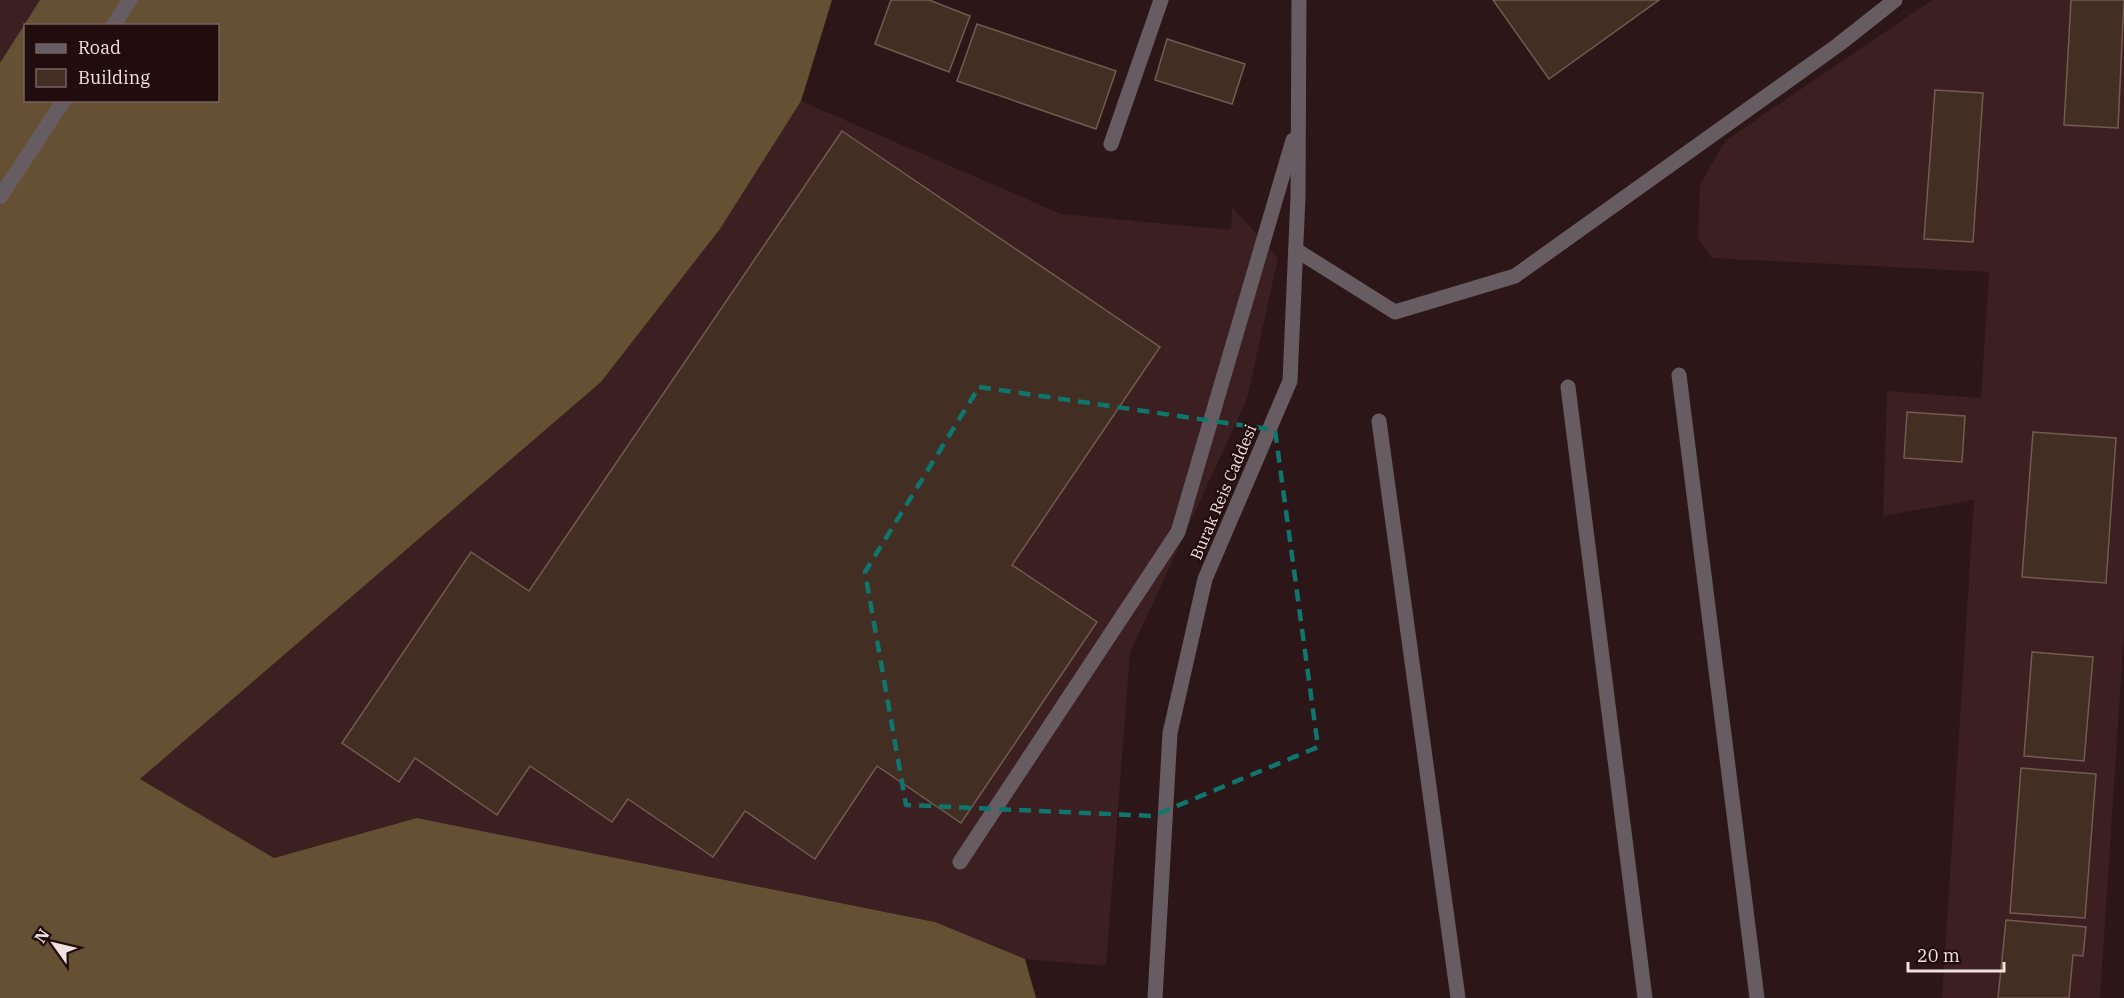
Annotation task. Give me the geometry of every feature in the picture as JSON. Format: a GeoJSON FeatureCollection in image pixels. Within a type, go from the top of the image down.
{"type":"FeatureCollection","features":[{"type":"Feature","properties":{"kind":"street"},"geometry":{"type":"LineString","coordinates":[[114,24],[130,0]]}},
{"type":"Feature","properties":{"kind":"street"},"geometry":{"type":"LineString","coordinates":[[1111,144],[1161,0]]}},
{"type":"Feature","properties":{"kind":"street","name":"Burak Reis Caddesi"},"geometry":{"type":"LineString","coordinates":[[1155,998],[1170,733],[1205,579],[1290,381],[1296,250],[1299,0]]}},
{"type":"Feature","properties":{"kind":"street"},"geometry":{"type":"LineString","coordinates":[[1296,250],[1395,312],[1515,276],[1838,45],[1895,0]]}},
{"type":"Feature","properties":{"kind":"street"},"geometry":{"type":"LineString","coordinates":[[0,197],[63,102]]}},
{"type":"Feature","properties":{"kind":"street"},"geometry":{"type":"LineString","coordinates":[[960,862],[1178,532],[1298,122]]}},
{"type":"Feature","properties":{"kind":"street"},"geometry":{"type":"LineString","coordinates":[[1679,375],[1757,998]]}},
{"type":"Feature","properties":{"kind":"street"},"geometry":{"type":"LineString","coordinates":[[1568,387],[1645,998]]}},
{"type":"Feature","properties":{"kind":"street"},"geometry":{"type":"LineString","coordinates":[[1379,421],[1458,998]]}},
{"type":"Feature","properties":{"kind":"highlighted area"},"geometry":{"type":"Polygon","coordinates":[[[979,387],[1275,430],[1318,747],[1153,816],[906,805],[865,572],[979,387]]]}},
{"type":"Feature","properties":{"kind":"shaded area"},"geometry":{"type":"Polygon","coordinates":[[[0,0],[40,0],[24,24],[0,63],[0,0]]]}},
{"type":"Feature","properties":{"kind":"shaded area"},"geometry":{"type":"Polygon","coordinates":[[[40,0],[832,0],[801,101],[720,229],[601,382],[140,779],[274,858],[417,818],[935,922],[1025,959],[1036,998],[0,998],[0,63],[24,25],[24,102],[219,102],[219,24],[25,24],[40,0]]]}},
{"type":"Feature","properties":{"kind":"shaded area"},"geometry":{"type":"Polygon","coordinates":[[[1932,0],[2124,0],[2124,633],[2100,998],[1942,998],[1974,500],[1883,516],[1887,391],[1981,398],[1989,272],[1712,258],[1698,239],[1700,184],[1726,140],[1932,0]]]}},
{"type":"Feature","properties":{"kind":"shaded area"},"geometry":{"type":"Polygon","coordinates":[[[801,101],[1061,214],[1231,230],[1232,207],[1278,258],[1247,399],[1130,653],[1106,966],[1025,959],[935,922],[417,818],[274,858],[140,779],[601,382],[720,229],[801,101]]]}},
{"type":"Feature","properties":{"kind":"building"},"geometry":{"type":"Polygon","coordinates":[[[891,0],[929,0],[970,16],[949,72],[875,44],[891,0]]]}},
{"type":"Feature","properties":{"kind":"building"},"geometry":{"type":"Polygon","coordinates":[[[1493,0],[1659,0],[1549,79],[1493,0]]]}},
{"type":"Feature","properties":{"kind":"building"},"geometry":{"type":"Polygon","coordinates":[[[2071,0],[2124,0],[2118,128],[2064,125],[2071,0]]]}},
{"type":"Feature","properties":{"kind":"building"},"geometry":{"type":"Polygon","coordinates":[[[977,24],[1116,71],[1096,129],[957,81],[977,24]]]}},
{"type":"Feature","properties":{"kind":"building"},"geometry":{"type":"Polygon","coordinates":[[[1167,39],[1245,64],[1232,104],[1155,80],[1167,39]]]}},
{"type":"Feature","properties":{"kind":"building"},"geometry":{"type":"Polygon","coordinates":[[[1935,90],[1983,93],[1973,242],[1924,239],[1935,90]]]}},
{"type":"Feature","properties":{"kind":"building"},"geometry":{"type":"Polygon","coordinates":[[[842,131],[1160,347],[1012,565],[1097,622],[961,823],[877,766],[815,859],[745,811],[713,857],[628,799],[612,822],[530,766],[497,815],[415,758],[399,782],[342,743],[471,552],[529,591],[842,131]]]}},
{"type":"Feature","properties":{"kind":"building"},"geometry":{"type":"Polygon","coordinates":[[[1907,412],[1965,416],[1962,462],[1904,458],[1907,412]]]}},
{"type":"Feature","properties":{"kind":"building"},"geometry":{"type":"Polygon","coordinates":[[[2033,432],[2116,438],[2106,583],[2022,577],[2033,432]]]}},
{"type":"Feature","properties":{"kind":"building"},"geometry":{"type":"Polygon","coordinates":[[[2032,652],[2093,657],[2084,761],[2024,756],[2032,652]]]}},
{"type":"Feature","properties":{"kind":"building"},"geometry":{"type":"Polygon","coordinates":[[[2021,768],[2096,774],[2085,918],[2010,913],[2021,768]]]}},
{"type":"Feature","properties":{"kind":"building"},"geometry":{"type":"Polygon","coordinates":[[[2006,920],[2086,927],[2083,956],[2073,955],[2069,998],[1998,998],[2006,920]]]}}]}
